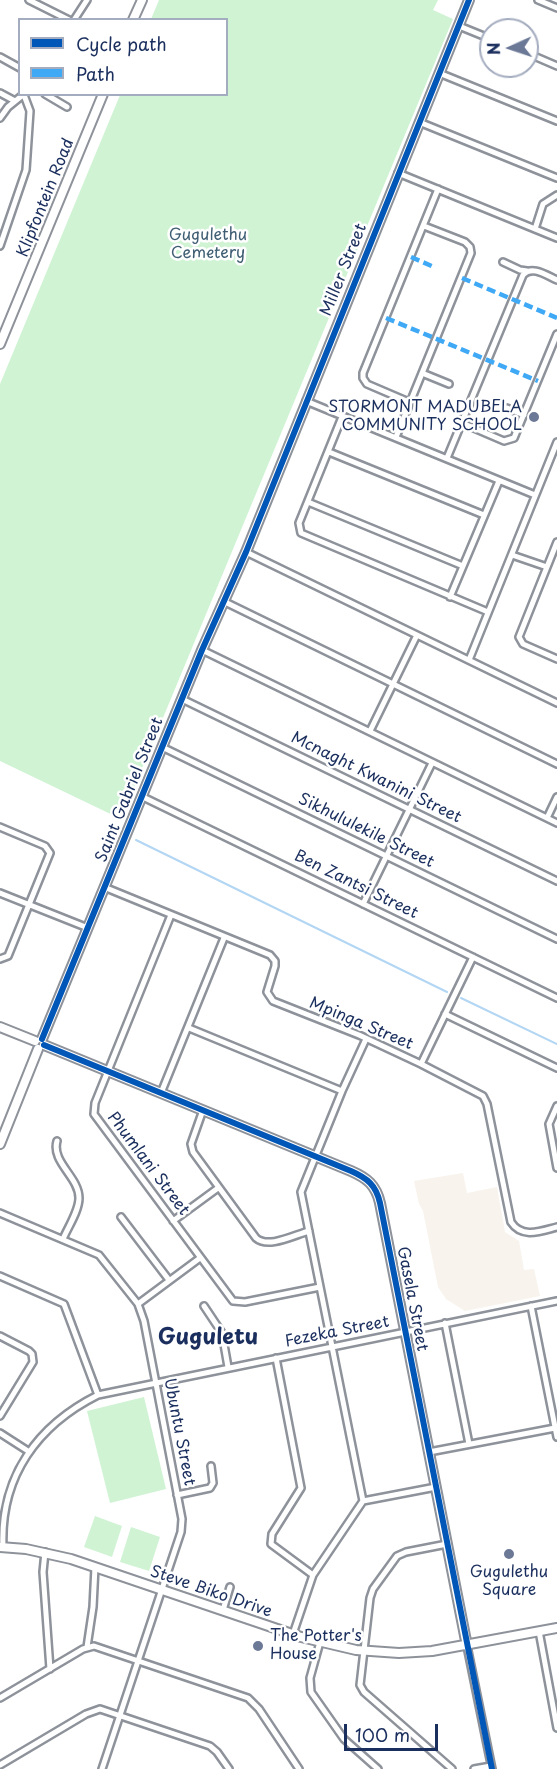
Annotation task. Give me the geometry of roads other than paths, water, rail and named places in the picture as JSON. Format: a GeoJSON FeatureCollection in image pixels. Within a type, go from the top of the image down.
{"type":"FeatureCollection","features":[{"type":"Feature","properties":{"kind":"street"},"geometry":{"type":"LineString","coordinates":[[28,0],[65,18]]}},
{"type":"Feature","properties":{"kind":"street"},"geometry":{"type":"LineString","coordinates":[[75,18],[87,0]]}},
{"type":"Feature","properties":{"kind":"street"},"geometry":{"type":"LineString","coordinates":[[135,18],[142,0]]}},
{"type":"Feature","properties":{"kind":"street","name":"Miller Street"},"geometry":{"type":"LineString","coordinates":[[246,552],[305,401],[469,0]]}},
{"type":"Feature","properties":{"kind":"street"},"geometry":{"type":"LineString","coordinates":[[538,0],[557,8]]}},
{"type":"Feature","properties":{"kind":"street"},"geometry":{"type":"LineString","coordinates":[[459,26],[479,34]]}},
{"type":"Feature","properties":{"kind":"street"},"geometry":{"type":"LineString","coordinates":[[0,57],[18,67]]}},
{"type":"Feature","properties":{"kind":"street"},"geometry":{"type":"LineString","coordinates":[[539,58],[557,66]]}},
{"type":"Feature","properties":{"kind":"street"},"geometry":{"type":"LineString","coordinates":[[440,73],[557,121]]}},
{"type":"Feature","properties":{"kind":"street"},"geometry":{"type":"LineString","coordinates":[[0,93],[15,101]]}},
{"type":"Feature","properties":{"kind":"street"},"geometry":{"type":"LineString","coordinates":[[0,118],[22,96]]}},
{"type":"Feature","properties":{"kind":"street"},"geometry":{"type":"LineString","coordinates":[[0,246],[26,170],[30,111],[24,96]]}},
{"type":"Feature","properties":{"kind":"street"},"geometry":{"type":"LineString","coordinates":[[48,96],[67,107]]}},
{"type":"Feature","properties":{"kind":"street","name":"Klipfontein Road"},"geometry":{"type":"LineString","coordinates":[[0,344],[102,96]]}},
{"type":"Feature","properties":{"kind":"street"},"geometry":{"type":"LineString","coordinates":[[419,122],[557,178]]}},
{"type":"Feature","properties":{"kind":"street"},"geometry":{"type":"LineString","coordinates":[[399,173],[557,238]]}},
{"type":"Feature","properties":{"kind":"street"},"geometry":{"type":"LineString","coordinates":[[409,402],[370,386],[365,383],[362,376],[438,189]]}},
{"type":"Feature","properties":{"kind":"street"},"geometry":{"type":"LineString","coordinates":[[535,229],[543,204],[557,195]]}},
{"type":"Feature","properties":{"kind":"street"},"geometry":{"type":"LineString","coordinates":[[396,437],[471,251],[465,242],[424,226]]}},
{"type":"Feature","properties":{"kind":"street"},"geometry":{"type":"LineString","coordinates":[[503,262],[520,270],[537,271],[557,280]]}},
{"type":"Feature","properties":{"kind":"street"},"geometry":{"type":"LineString","coordinates":[[447,459],[521,278],[527,271]]}},
{"type":"Feature","properties":{"kind":"street"},"geometry":{"type":"LineString","coordinates":[[462,423],[502,440],[510,441],[516,436],[557,334]]}},
{"type":"Feature","properties":{"kind":"street"},"geometry":{"type":"LineString","coordinates":[[422,373],[449,384]]}},
{"type":"Feature","properties":{"kind":"street"},"geometry":{"type":"LineString","coordinates":[[305,401],[535,495]]}},
{"type":"Feature","properties":{"kind":"street"},"geometry":{"type":"LineString","coordinates":[[507,408],[524,415]]}},
{"type":"Feature","properties":{"kind":"street"},"geometry":{"type":"LineString","coordinates":[[342,417],[299,525],[302,534],[488,612]]}},
{"type":"Feature","properties":{"kind":"street"},"geometry":{"type":"LineString","coordinates":[[469,660],[557,442]]}},
{"type":"Feature","properties":{"kind":"street"},"geometry":{"type":"LineString","coordinates":[[329,452],[484,515]]}},
{"type":"Feature","properties":{"kind":"street"},"geometry":{"type":"LineString","coordinates":[[450,597],[499,481]]}},
{"type":"Feature","properties":{"kind":"street"},"geometry":{"type":"LineString","coordinates":[[308,502],[463,566]]}},
{"type":"Feature","properties":{"kind":"street"},"geometry":{"type":"LineString","coordinates":[[557,542],[519,638],[523,644],[557,659]]}},
{"type":"Feature","properties":{"kind":"street"},"geometry":{"type":"LineString","coordinates":[[246,552],[557,703]]}},
{"type":"Feature","properties":{"kind":"street","name":"Saint Gabriel Street"},"geometry":{"type":"LineString","coordinates":[[0,1144],[202,650],[246,552]]}},
{"type":"Feature","properties":{"kind":"street"},"geometry":{"type":"LineString","coordinates":[[512,555],[547,567]]}},
{"type":"Feature","properties":{"kind":"street"},"geometry":{"type":"LineString","coordinates":[[223,601],[557,764]]}},
{"type":"Feature","properties":{"kind":"street"},"geometry":{"type":"LineString","coordinates":[[370,731],[417,635]]}},
{"type":"Feature","properties":{"kind":"street"},"geometry":{"type":"LineString","coordinates":[[202,650],[557,823]]}},
{"type":"Feature","properties":{"kind":"street","name":"Mcnaght Kwanini Street"},"geometry":{"type":"LineString","coordinates":[[182,699],[557,881]]}},
{"type":"Feature","properties":{"kind":"street","name":"Sikhululekile Street"},"geometry":{"type":"LineString","coordinates":[[162,747],[557,939]]}},
{"type":"Feature","properties":{"kind":"street"},"geometry":{"type":"LineString","coordinates":[[363,904],[432,763]]}},
{"type":"Feature","properties":{"kind":"street","name":"Ben Zantsi Street"},"geometry":{"type":"LineString","coordinates":[[142,797],[557,998]]}},
{"type":"Feature","properties":{"kind":"street"},"geometry":{"type":"LineString","coordinates":[[547,818],[557,797]]}},
{"type":"Feature","properties":{"kind":"street"},"geometry":{"type":"LineString","coordinates":[[0,827],[42,844],[50,850],[48,860],[8,956],[0,959]]}},
{"type":"Feature","properties":{"kind":"street","name":"Mpinga Street"},"geometry":{"type":"LineString","coordinates":[[105,887],[273,958],[274,969],[267,992],[273,1001],[366,1039],[478,1093],[485,1099],[514,1227],[529,1233],[557,1227]]}},
{"type":"Feature","properties":{"kind":"street"},"geometry":{"type":"LineString","coordinates":[[0,893],[88,928]]}},
{"type":"Feature","properties":{"kind":"street","name":"Phumlani Street"},"geometry":{"type":"LineString","coordinates":[[171,915],[107,1071],[95,1103],[94,1114],[229,1297],[237,1303],[320,1287]]}},
{"type":"Feature","properties":{"kind":"street"},"geometry":{"type":"LineString","coordinates":[[161,1093],[224,938]]}},
{"type":"Feature","properties":{"kind":"street"},"geometry":{"type":"LineString","coordinates":[[421,1064],[472,957]]}},
{"type":"Feature","properties":{"kind":"street"},"geometry":{"type":"LineString","coordinates":[[445,1014],[557,1068]]}},
{"type":"Feature","properties":{"kind":"street","name":"Gasela Street"},"geometry":{"type":"LineString","coordinates":[[0,1027],[362,1176],[372,1184],[378,1195],[492,1768]]}},
{"type":"Feature","properties":{"kind":"street"},"geometry":{"type":"LineString","coordinates":[[189,1028],[342,1090]]}},
{"type":"Feature","properties":{"kind":"street"},"geometry":{"type":"LineString","coordinates":[[363,1501],[301,1192],[342,1090],[366,1039]]}},
{"type":"Feature","properties":{"kind":"street"},"geometry":{"type":"LineString","coordinates":[[557,1106],[549,1128],[557,1168]]}},
{"type":"Feature","properties":{"kind":"street"},"geometry":{"type":"LineString","coordinates":[[203,1110],[191,1148],[218,1188],[261,1242],[269,1243],[309,1231]]}},
{"type":"Feature","properties":{"kind":"street"},"geometry":{"type":"LineString","coordinates":[[57,1141],[56,1151],[76,1185],[79,1198],[63,1239]]}},
{"type":"Feature","properties":{"kind":"street"},"geometry":{"type":"LineString","coordinates":[[173,1221],[218,1188]]}},
{"type":"Feature","properties":{"kind":"street","name":"Ubuntu Street"},"geometry":{"type":"LineString","coordinates":[[0,1213],[99,1255],[138,1304],[144,1321],[177,1495],[182,1527],[102,1769]]}},
{"type":"Feature","properties":{"kind":"street"},"geometry":{"type":"LineString","coordinates":[[121,1217],[169,1280]]}},
{"type":"Feature","properties":{"kind":"street"},"geometry":{"type":"LineString","coordinates":[[138,1304],[200,1258]]}},
{"type":"Feature","properties":{"kind":"street"},"geometry":{"type":"LineString","coordinates":[[0,1276],[64,1304],[98,1395]]}},
{"type":"Feature","properties":{"kind":"street","name":"Fezeka Street"},"geometry":{"type":"LineString","coordinates":[[2,1547],[10,1490],[28,1451],[61,1417],[98,1395],[557,1301]]}},
{"type":"Feature","properties":{"kind":"street"},"geometry":{"type":"LineString","coordinates":[[204,1306],[222,1333],[228,1367]]}},
{"type":"Feature","properties":{"kind":"street"},"geometry":{"type":"LineString","coordinates":[[531,1306],[557,1437]]}},
{"type":"Feature","properties":{"kind":"street"},"geometry":{"type":"LineString","coordinates":[[446,1323],[469,1444]]}},
{"type":"Feature","properties":{"kind":"street"},"geometry":{"type":"LineString","coordinates":[[0,1336],[32,1354],[33,1362],[0,1416]]}},
{"type":"Feature","properties":{"kind":"street"},"geometry":{"type":"LineString","coordinates":[[276,1358],[301,1488],[272,1534],[271,1544],[313,1575]]}},
{"type":"Feature","properties":{"kind":"street"},"geometry":{"type":"LineString","coordinates":[[429,1452],[555,1428]]}},
{"type":"Feature","properties":{"kind":"street"},"geometry":{"type":"LineString","coordinates":[[0,1433],[28,1451]]}},
{"type":"Feature","properties":{"kind":"street"},"geometry":{"type":"LineString","coordinates":[[177,1495],[210,1488],[213,1483],[211,1466]]}},
{"type":"Feature","properties":{"kind":"street"},"geometry":{"type":"LineString","coordinates":[[293,1634],[313,1575],[363,1501],[436,1487]]}},
{"type":"Feature","properties":{"kind":"street"},"geometry":{"type":"LineString","coordinates":[[447,1544],[406,1552],[394,1559],[371,1594],[360,1684],[364,1692],[452,1769]]}},
{"type":"Feature","properties":{"kind":"street","name":"Steve Biko Drive"},"geometry":{"type":"LineString","coordinates":[[2,1547],[45,1552],[293,1634],[364,1651],[418,1652],[467,1646],[557,1628]]}},
{"type":"Feature","properties":{"kind":"street"},"geometry":{"type":"LineString","coordinates":[[45,1552],[43,1572],[50,1669]]}},
{"type":"Feature","properties":{"kind":"street"},"geometry":{"type":"LineString","coordinates":[[87,1647],[93,1607],[95,1567]]}},
{"type":"Feature","properties":{"kind":"street"},"geometry":{"type":"LineString","coordinates":[[223,1610],[230,1587]]}},
{"type":"Feature","properties":{"kind":"street"},"geometry":{"type":"LineString","coordinates":[[539,1632],[555,1705],[557,1728]]}},
{"type":"Feature","properties":{"kind":"street"},"geometry":{"type":"LineString","coordinates":[[320,1642],[310,1678],[311,1692],[344,1739],[378,1769]]}},
{"type":"Feature","properties":{"kind":"street"},"geometry":{"type":"LineString","coordinates":[[0,1698],[87,1647],[94,1646],[252,1701],[299,1769]]}},
{"type":"Feature","properties":{"kind":"street"},"geometry":{"type":"LineString","coordinates":[[0,1765],[92,1711],[100,1709],[210,1746],[229,1769]]}},
{"type":"Feature","properties":{"kind":"street"},"geometry":{"type":"LineString","coordinates":[[474,1769],[492,1768]]}},
{"type":"Feature","properties":{"kind":"waterway"},"geometry":{"type":"LineString","coordinates":[[136,840],[447,992]]}},
{"type":"Feature","properties":{"kind":"waterway"},"geometry":{"type":"LineString","coordinates":[[461,998],[557,1044]]}},
{"type":"Feature","properties":{"kind":"place","name":"STORMONT MADUBELA COMMUNITY SCHOOL"},"geometry":{"type":"Point","coordinates":[534,417]}},
{"type":"Feature","properties":{"kind":"place","name":"Gugulethu Square"},"geometry":{"type":"Point","coordinates":[509,1554]}},
{"type":"Feature","properties":{"kind":"place","name":"The Potter's House"},"geometry":{"type":"Point","coordinates":[258,1646]}},
{"type":"Feature","properties":{"kind":"district","name":"Guguletu"},"geometry":{"type":"Point","coordinates":[208,1338]}},
{"type":"Feature","properties":{"kind":"park label","name":"Gugulethu Cemetery"},"geometry":{"type":"Point","coordinates":[208,245]}}]}
